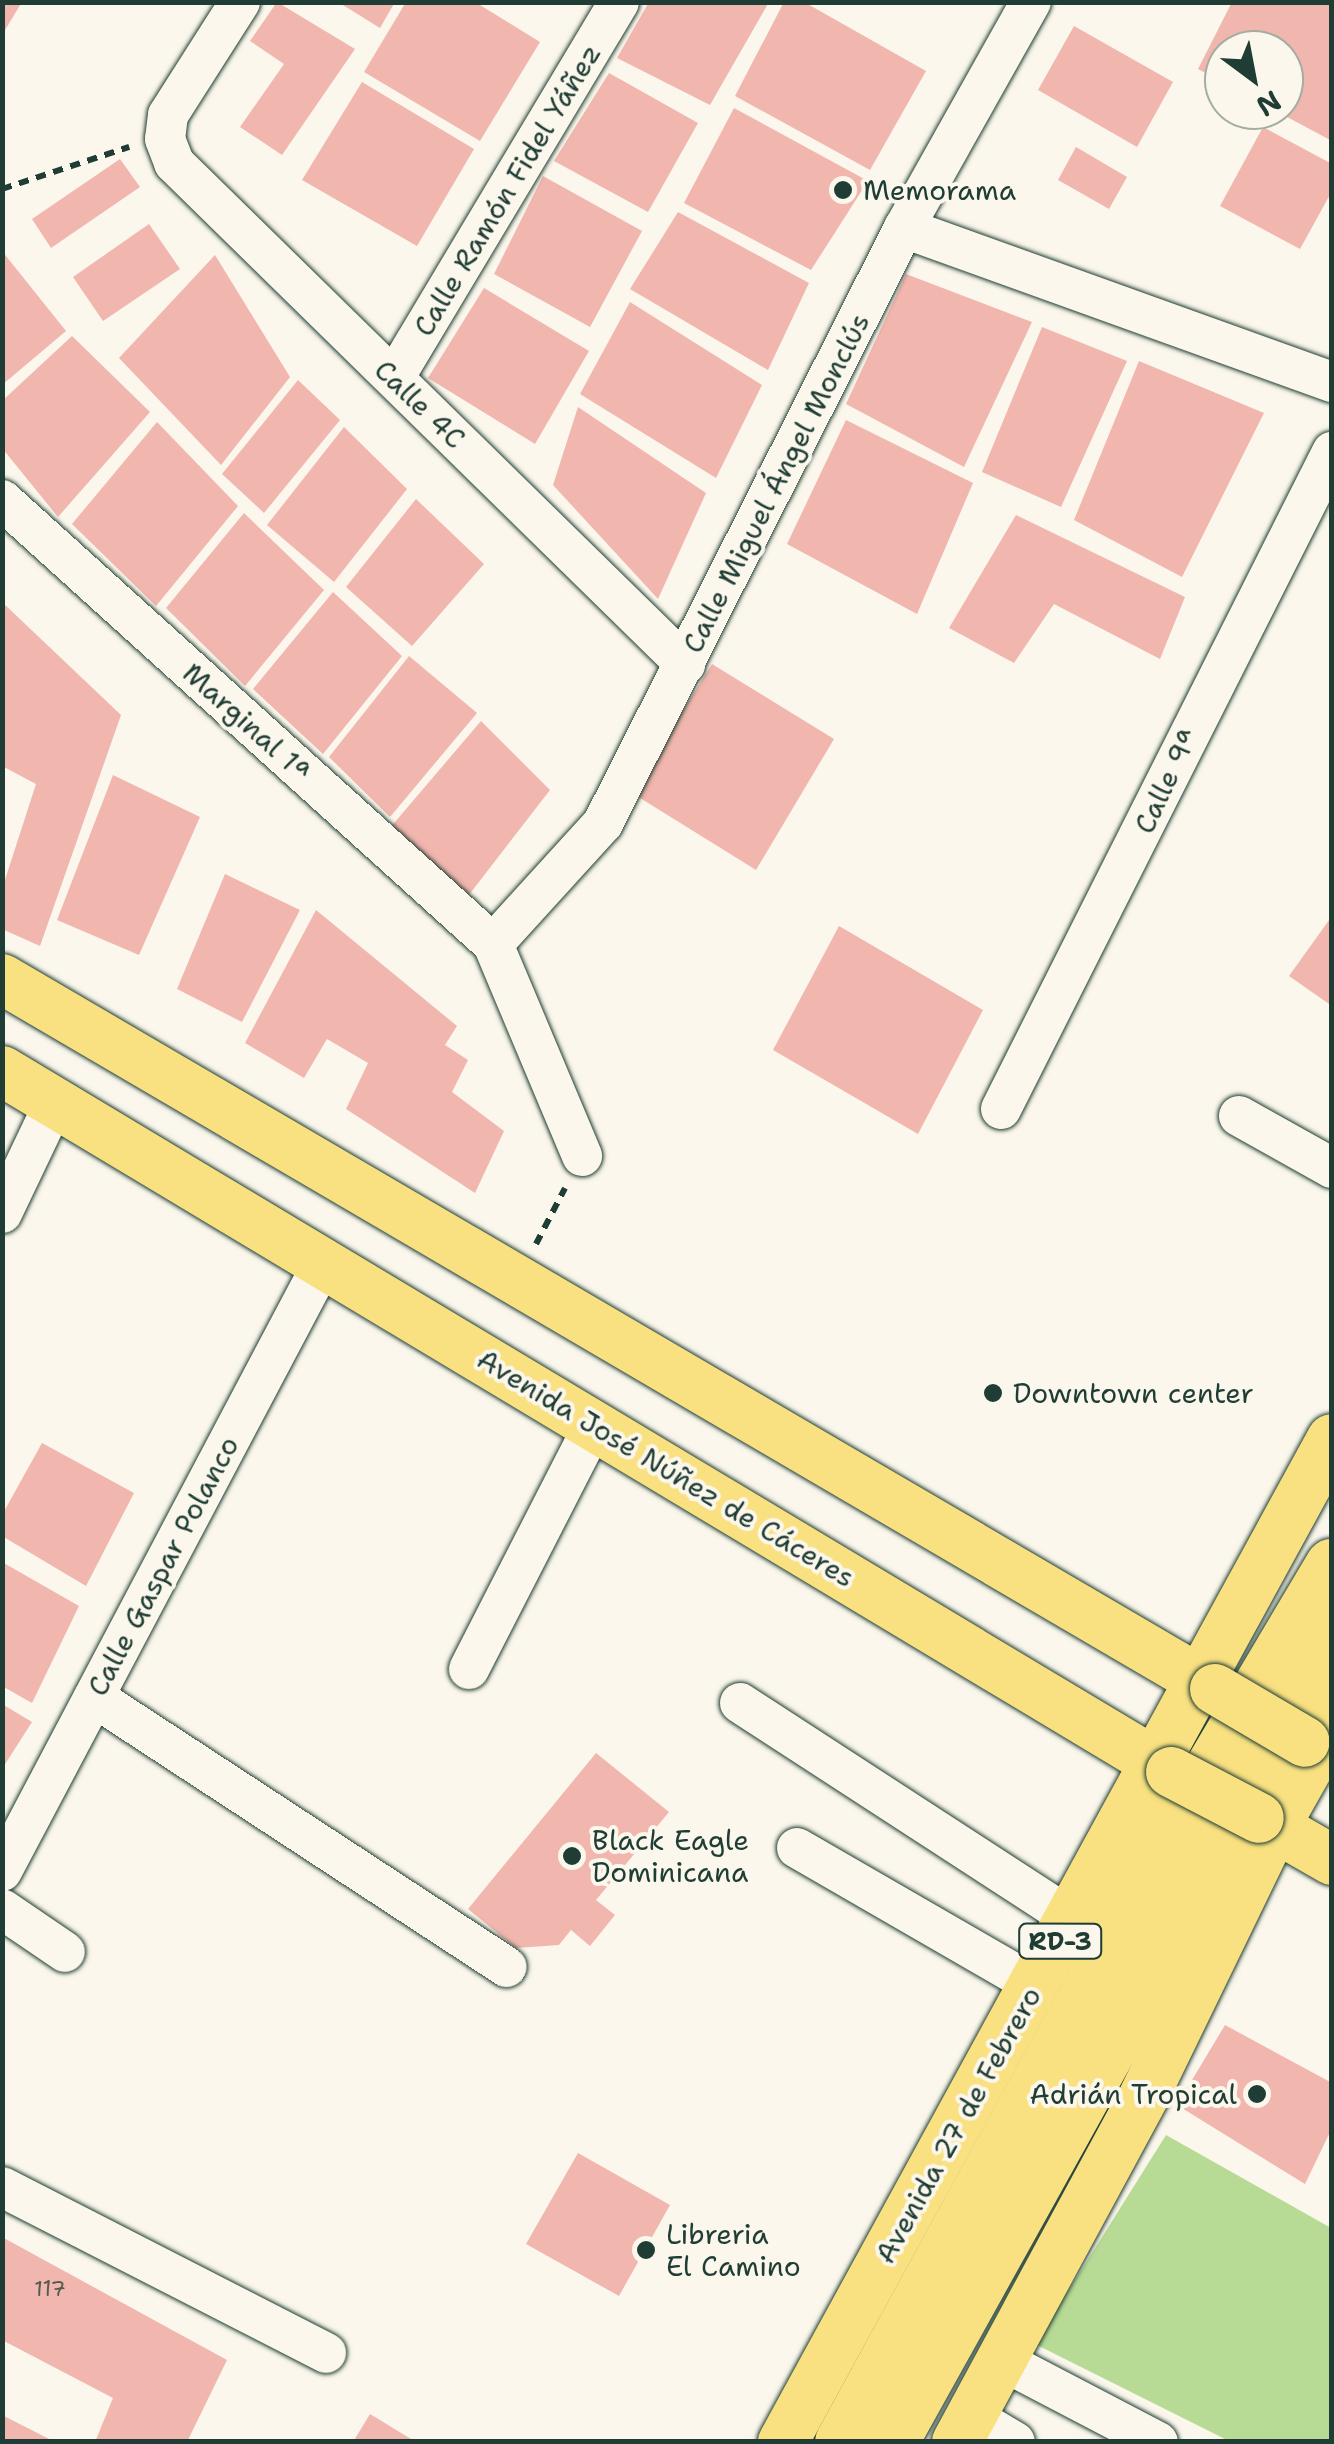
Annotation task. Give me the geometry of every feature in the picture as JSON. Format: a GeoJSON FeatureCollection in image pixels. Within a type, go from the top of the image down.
{"type":"FeatureCollection","features":[{"type":"Feature","properties":{"kind":"highway","name":"RD-3"},"geometry":{"type":"LineString","coordinates":[[842,2442],[1182,1820],[1332,1566]]}},
{"type":"Feature","properties":{"kind":"highway"},"geometry":{"type":"LineString","coordinates":[[890,2442],[1332,1646]]}},
{"type":"Feature","properties":{"kind":"main road"},"geometry":{"type":"LineString","coordinates":[[2,979],[1208,1686],[1322,1743],[1267,1822],[1145,2094],[964,2429]]}},
{"type":"Feature","properties":{"kind":"main road","name":"Avenida José Núñez de Cáceres"},"geometry":{"type":"LineString","coordinates":[[2,1071],[1163,1767],[1332,1860]]}},
{"type":"Feature","properties":{"kind":"main road","name":"Avenida 27 de Febrero"},"geometry":{"type":"LineString","coordinates":[[782,2442],[1072,1919],[1208,1686],[1282,1520],[1332,1439]]}},
{"type":"Feature","properties":{"kind":"street"},"geometry":{"type":"LineString","coordinates":[[165,140],[173,106],[240,2]]}},
{"type":"Feature","properties":{"kind":"street","name":"Calle Ramón Fidel Yáñez"},"geometry":{"type":"LineString","coordinates":[[394,378],[619,2]]}},
{"type":"Feature","properties":{"kind":"street","name":"Calle Miguel Ángel Monclús"},"geometry":{"type":"LineString","coordinates":[[493,944],[603,823],[904,228],[1031,2]]}},
{"type":"Feature","properties":{"kind":"street","name":"Calle 4C"},"geometry":{"type":"LineString","coordinates":[[165,140],[197,190],[685,664]]}},
{"type":"Feature","properties":{"kind":"street"},"geometry":{"type":"LineString","coordinates":[[904,228],[1332,382]]}},
{"type":"Feature","properties":{"kind":"street","name":"Calle 9ª"},"geometry":{"type":"LineString","coordinates":[[1001,1109],[1332,452]]}},
{"type":"Feature","properties":{"kind":"street","name":"Marginal 1ª"},"geometry":{"type":"LineString","coordinates":[[2,500],[493,944]]}},
{"type":"Feature","properties":{"kind":"street"},"geometry":{"type":"LineString","coordinates":[[493,944],[582,1156]]}},
{"type":"Feature","properties":{"kind":"street"},"geometry":{"type":"LineString","coordinates":[[2,1212],[56,1102]]}},
{"type":"Feature","properties":{"kind":"street"},"geometry":{"type":"LineString","coordinates":[[1239,1116],[1332,1168]]}},
{"type":"Feature","properties":{"kind":"street","name":"Calle Gaspar Polanco"},"geometry":{"type":"LineString","coordinates":[[2,1871],[324,1261]]}},
{"type":"Feature","properties":{"kind":"street"},"geometry":{"type":"LineString","coordinates":[[469,1669],[594,1424]]}},
{"type":"Feature","properties":{"kind":"street"},"geometry":{"type":"LineString","coordinates":[[94,1696],[507,1967]]}},
{"type":"Feature","properties":{"kind":"street"},"geometry":{"type":"LineString","coordinates":[[740,1702],[1072,1919]]}},
{"type":"Feature","properties":{"kind":"street"},"geometry":{"type":"LineString","coordinates":[[797,1848],[1036,1986]]}},
{"type":"Feature","properties":{"kind":"street"},"geometry":{"type":"LineString","coordinates":[[2,1909],[66,1952]]}},
{"type":"Feature","properties":{"kind":"street"},"geometry":{"type":"LineString","coordinates":[[2,2186],[326,2353]]}},
{"type":"Feature","properties":{"kind":"street"},"geometry":{"type":"LineString","coordinates":[[1001,2360],[1158,2442]]}},
{"type":"Feature","properties":{"kind":"street"},"geometry":{"type":"LineString","coordinates":[[964,2429],[1015,2442]]}},
{"type":"Feature","properties":{"kind":"path"},"geometry":{"type":"LineString","coordinates":[[2,189],[88,156],[165,140]]}},
{"type":"Feature","properties":{"kind":"path"},"geometry":{"type":"LineString","coordinates":[[517,1281],[582,1156]]}},
{"type":"Feature","properties":{"kind":"green space"},"geometry":{"type":"Polygon","coordinates":[[[1166,2135],[1331,2228],[1331,2441],[1229,2441],[1035,2344],[1166,2135]]]}},
{"type":"Feature","properties":{"kind":"building"},"geometry":{"type":"Polygon","coordinates":[[[2,2],[22,2],[2,35],[2,2]]]}},
{"type":"Feature","properties":{"kind":"building"},"geometry":{"type":"Polygon","coordinates":[[[277,2],[355,49],[282,155],[240,127],[284,64],[250,41],[277,2]]]}},
{"type":"Feature","properties":{"kind":"building"},"geometry":{"type":"Polygon","coordinates":[[[338,2],[395,2],[380,28],[338,2]]]}},
{"type":"Feature","properties":{"kind":"building"},"geometry":{"type":"Polygon","coordinates":[[[406,2],[475,2],[540,42],[480,141],[364,72],[406,2]]]}},
{"type":"Feature","properties":{"kind":"building"},"geometry":{"type":"Polygon","coordinates":[[[649,2],[769,2],[710,105],[617,58],[649,2]]]}},
{"type":"Feature","properties":{"kind":"building"},"geometry":{"type":"Polygon","coordinates":[[[784,2],[804,2],[926,71],[870,170],[735,96],[784,2]]]}},
{"type":"Feature","properties":{"kind":"building"},"geometry":{"type":"Polygon","coordinates":[[[1232,2],[1332,2],[1332,141],[1304,126],[1304,30],[1218,30],[1232,2]]]}},
{"type":"Feature","properties":{"kind":"building"},"geometry":{"type":"Polygon","coordinates":[[[1074,26],[1173,82],[1137,147],[1038,90],[1074,26]]]}},
{"type":"Feature","properties":{"kind":"building"},"geometry":{"type":"Polygon","coordinates":[[[609,73],[698,123],[648,212],[554,161],[609,73]]]}},
{"type":"Feature","properties":{"kind":"building"},"geometry":{"type":"Polygon","coordinates":[[[362,82],[474,149],[417,246],[302,180],[362,82]]]}},
{"type":"Feature","properties":{"kind":"building"},"geometry":{"type":"Polygon","coordinates":[[[734,108],[868,181],[811,270],[684,203],[734,108]]]}},
{"type":"Feature","properties":{"kind":"building"},"geometry":{"type":"Polygon","coordinates":[[[1261,130],[1269,130],[1332,164],[1332,191],[1300,249],[1220,206],[1261,130]]]}},
{"type":"Feature","properties":{"kind":"building"},"geometry":{"type":"Polygon","coordinates":[[[1076,147],[1127,177],[1109,209],[1058,180],[1076,147]]]}},
{"type":"Feature","properties":{"kind":"building"},"geometry":{"type":"Polygon","coordinates":[[[120,159],[140,187],[51,248],[32,219],[120,159]]]}},
{"type":"Feature","properties":{"kind":"building"},"geometry":{"type":"Polygon","coordinates":[[[543,176],[642,231],[590,327],[494,274],[543,176]]]}},
{"type":"Feature","properties":{"kind":"building"},"geometry":{"type":"Polygon","coordinates":[[[678,212],[809,283],[768,370],[630,289],[678,212]]]}},
{"type":"Feature","properties":{"kind":"building"},"geometry":{"type":"Polygon","coordinates":[[[149,224],[180,269],[103,321],[73,277],[149,224]]]}},
{"type":"Feature","properties":{"kind":"building"},"geometry":{"type":"Polygon","coordinates":[[[2,251],[66,331],[2,385],[2,251]]]}},
{"type":"Feature","properties":{"kind":"building"},"geometry":{"type":"Polygon","coordinates":[[[215,255],[290,377],[221,465],[119,358],[215,255]]]}},
{"type":"Feature","properties":{"kind":"building"},"geometry":{"type":"Polygon","coordinates":[[[906,274],[1032,322],[964,467],[846,404],[906,274]]]}},
{"type":"Feature","properties":{"kind":"building"},"geometry":{"type":"Polygon","coordinates":[[[484,288],[589,351],[535,444],[428,378],[484,288]]]}},
{"type":"Feature","properties":{"kind":"building"},"geometry":{"type":"Polygon","coordinates":[[[630,302],[762,385],[716,478],[580,394],[630,302]]]}},
{"type":"Feature","properties":{"kind":"building"},"geometry":{"type":"Polygon","coordinates":[[[1042,327],[1127,361],[1061,507],[982,472],[1042,327]]]}},
{"type":"Feature","properties":{"kind":"building"},"geometry":{"type":"Polygon","coordinates":[[[72,336],[150,412],[58,517],[2,448],[2,401],[72,336]]]}},
{"type":"Feature","properties":{"kind":"building"},"geometry":{"type":"Polygon","coordinates":[[[1139,361],[1264,413],[1182,577],[1074,520],[1139,361]]]}},
{"type":"Feature","properties":{"kind":"building"},"geometry":{"type":"Polygon","coordinates":[[[298,380],[340,420],[264,513],[222,474],[298,380]]]}},
{"type":"Feature","properties":{"kind":"building"},"geometry":{"type":"Polygon","coordinates":[[[578,407],[706,493],[658,599],[553,485],[578,407]]]}},
{"type":"Feature","properties":{"kind":"building"},"geometry":{"type":"Polygon","coordinates":[[[846,420],[973,483],[917,614],[787,544],[846,420]]]}},
{"type":"Feature","properties":{"kind":"building"},"geometry":{"type":"Polygon","coordinates":[[[157,422],[238,506],[156,606],[72,524],[157,422]]]}},
{"type":"Feature","properties":{"kind":"building"},"geometry":{"type":"Polygon","coordinates":[[[344,427],[407,489],[334,582],[267,525],[344,427]]]}},
{"type":"Feature","properties":{"kind":"building"},"geometry":{"type":"Polygon","coordinates":[[[416,499],[484,564],[412,646],[346,587],[416,499]]]}},
{"type":"Feature","properties":{"kind":"building"},"geometry":{"type":"Polygon","coordinates":[[[244,513],[324,590],[245,686],[166,608],[244,513]]]}},
{"type":"Feature","properties":{"kind":"building"},"geometry":{"type":"Polygon","coordinates":[[[1016,515],[1185,597],[1160,659],[1054,604],[1014,663],[949,628],[1016,515]]]}},
{"type":"Feature","properties":{"kind":"building"},"geometry":{"type":"Polygon","coordinates":[[[333,592],[402,656],[323,754],[253,689],[333,592]]]}},
{"type":"Feature","properties":{"kind":"building"},"geometry":{"type":"Polygon","coordinates":[[[2,602],[121,715],[40,946],[2,929],[2,889],[36,784],[2,766],[2,602]]]}},
{"type":"Feature","properties":{"kind":"building"},"geometry":{"type":"Polygon","coordinates":[[[409,656],[477,713],[390,817],[329,757],[409,656]]]}},
{"type":"Feature","properties":{"kind":"building"},"geometry":{"type":"Polygon","coordinates":[[[712,664],[834,739],[756,870],[632,793],[712,664]]]}},
{"type":"Feature","properties":{"kind":"building"},"geometry":{"type":"Polygon","coordinates":[[[481,721],[550,790],[465,900],[389,829],[481,721]]]}},
{"type":"Feature","properties":{"kind":"building"},"geometry":{"type":"Polygon","coordinates":[[[113,775],[200,817],[139,955],[57,920],[113,775]]]}},
{"type":"Feature","properties":{"kind":"building"},"geometry":{"type":"Polygon","coordinates":[[[225,874],[300,910],[242,1022],[177,989],[225,874]]]}},
{"type":"Feature","properties":{"kind":"building"},"geometry":{"type":"Polygon","coordinates":[[[316,910],[457,1026],[445,1045],[468,1060],[452,1092],[504,1131],[475,1193],[346,1109],[368,1063],[327,1039],[304,1078],[245,1043],[316,910]]]}},
{"type":"Feature","properties":{"kind":"building"},"geometry":{"type":"Polygon","coordinates":[[[1332,916],[1332,1006],[1289,976],[1332,916]]]}},
{"type":"Feature","properties":{"kind":"building"},"geometry":{"type":"Polygon","coordinates":[[[839,926],[983,1010],[918,1134],[773,1050],[839,926]]]}},
{"type":"Feature","properties":{"kind":"building"},"geometry":{"type":"Polygon","coordinates":[[[42,1443],[134,1493],[86,1586],[2,1536],[2,1515],[42,1443]]]}},
{"type":"Feature","properties":{"kind":"building"},"geometry":{"type":"Polygon","coordinates":[[[2,1562],[79,1606],[32,1703],[2,1686],[2,1562]]]}},
{"type":"Feature","properties":{"kind":"building"},"geometry":{"type":"Polygon","coordinates":[[[2,1704],[32,1722],[2,1769],[2,1704]]]}},
{"type":"Feature","properties":{"kind":"building","name":"Black Eagle Dominicana"},"geometry":{"type":"Polygon","coordinates":[[[596,1753],[669,1812],[596,1900],[615,1915],[590,1946],[571,1930],[559,1945],[516,1948],[468,1909],[596,1753]]]}},
{"type":"Feature","properties":{"kind":"building","name":"Adrián Tropical"},"geometry":{"type":"Polygon","coordinates":[[[1225,2025],[1332,2083],[1332,2128],[1305,2184],[1177,2105],[1225,2025]]]}},
{"type":"Feature","properties":{"kind":"building"},"geometry":{"type":"Polygon","coordinates":[[[578,2153],[670,2205],[619,2296],[526,2244],[578,2153]]]}},
{"type":"Feature","properties":{"kind":"building"},"geometry":{"type":"Polygon","coordinates":[[[2,2237],[227,2360],[187,2442],[95,2442],[113,2398],[2,2340],[2,2237]]]}},
{"type":"Feature","properties":{"kind":"building"},"geometry":{"type":"Polygon","coordinates":[[[370,2414],[416,2442],[353,2442],[370,2414]]]}},
{"type":"Feature","properties":{"kind":"building"},"geometry":{"type":"Polygon","coordinates":[[[2,2415],[55,2442],[2,2442],[2,2415]]]}},
{"type":"Feature","properties":{"kind":"place","name":"Memorama"},"geometry":{"type":"Point","coordinates":[843,190]}},
{"type":"Feature","properties":{"kind":"place","name":"Downtown center"},"geometry":{"type":"Point","coordinates":[993,1393]}},
{"type":"Feature","properties":{"kind":"place","name":"Black Eagle Dominicana"},"geometry":{"type":"Point","coordinates":[572,1856]}},
{"type":"Feature","properties":{"kind":"place","name":"Adrián Tropical"},"geometry":{"type":"Point","coordinates":[1257,2094]}},
{"type":"Feature","properties":{"kind":"place","name":"Libreria El Camino"},"geometry":{"type":"Point","coordinates":[646,2250]}}]}
